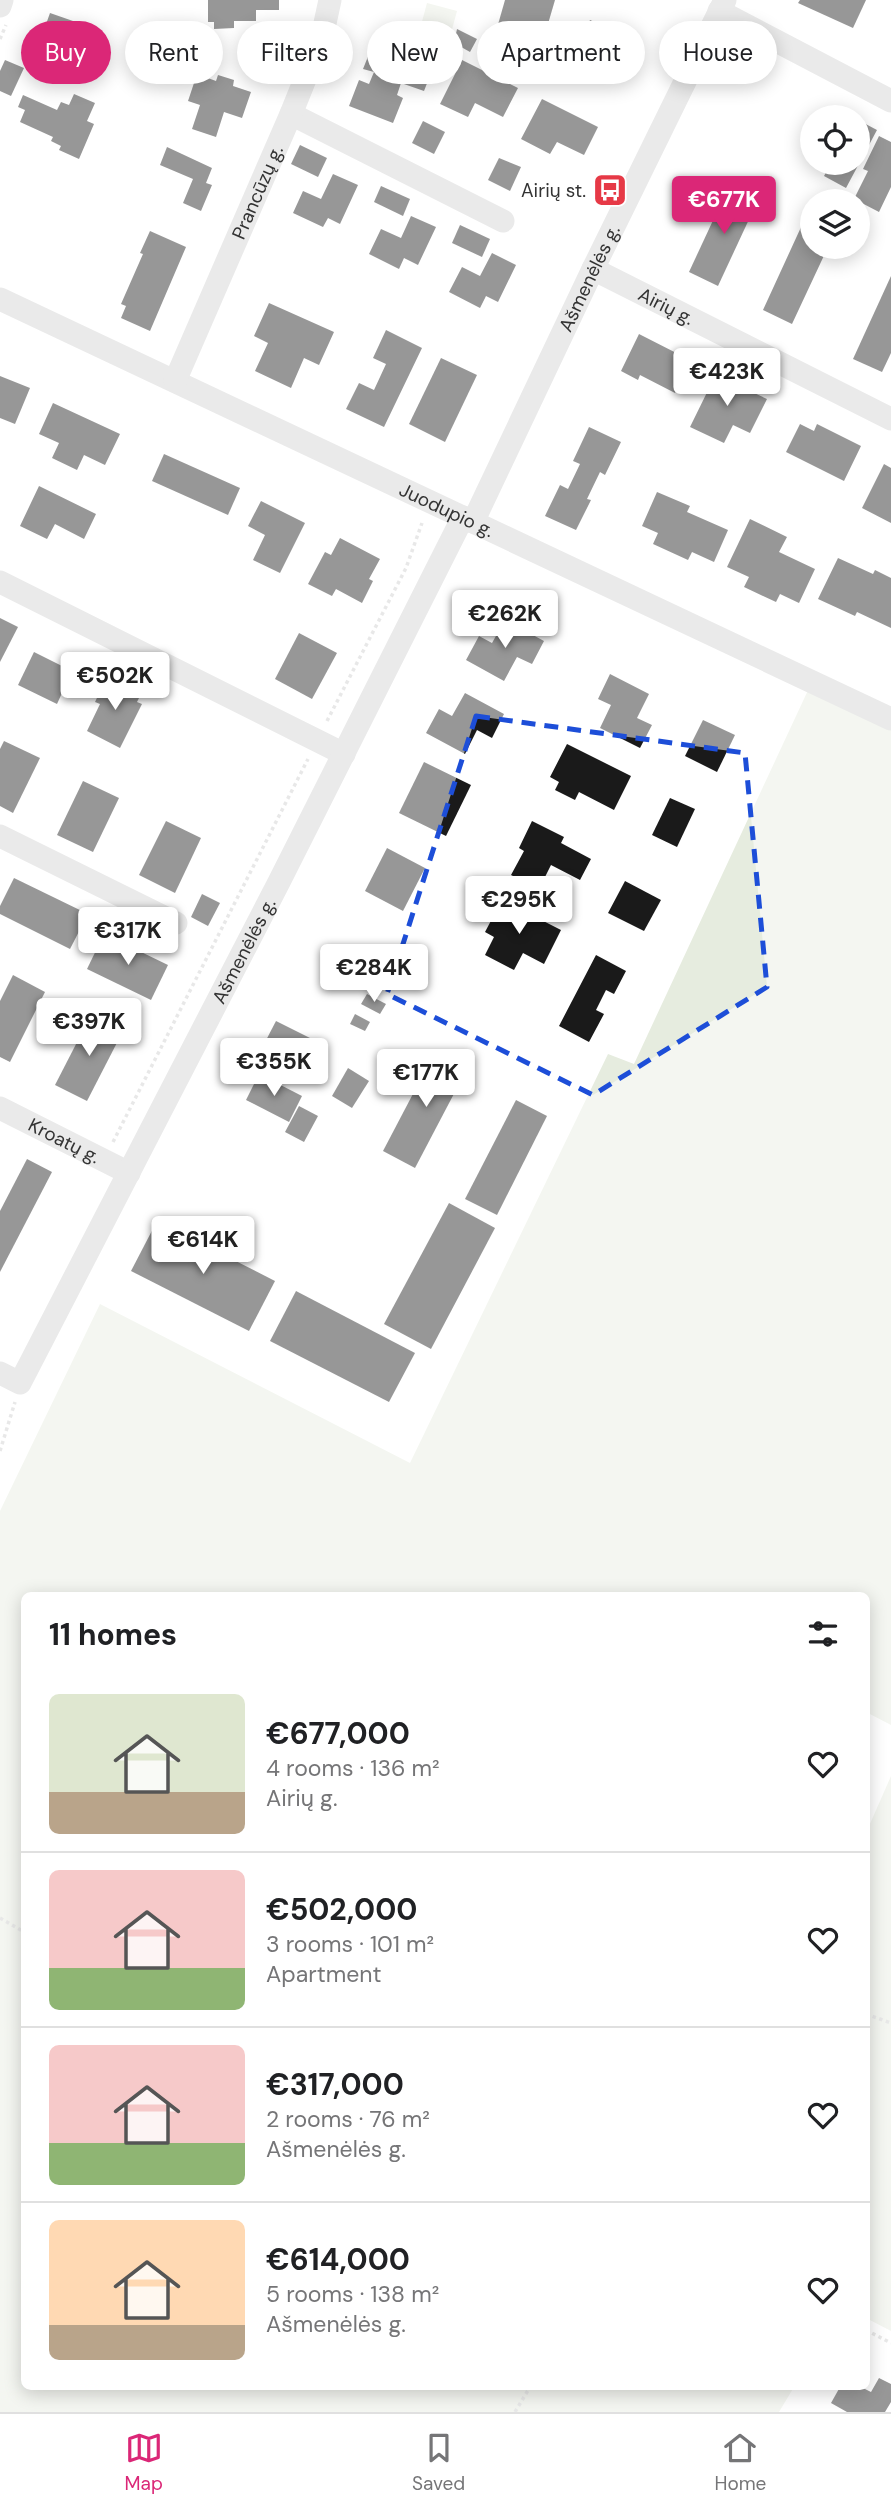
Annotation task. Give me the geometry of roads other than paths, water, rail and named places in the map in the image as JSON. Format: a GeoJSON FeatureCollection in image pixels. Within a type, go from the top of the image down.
{"type":"FeatureCollection","features":[{"type":"Feature","properties":{"kind":"street"},"geometry":{"type":"LineString","coordinates":[[0,6],[2,0]]}},
{"type":"Feature","properties":{"kind":"street","name":"Prancūzų g."},"geometry":{"type":"LineString","coordinates":[[175,381],[291,114],[322,37],[330,0]]}},
{"type":"Feature","properties":{"kind":"street"},"geometry":{"type":"LineString","coordinates":[[722,6],[891,101]]}},
{"type":"Feature","properties":{"kind":"street","name":"Ašmenėlės g."},"geometry":{"type":"LineString","coordinates":[[10,1378],[129,1173],[468,519],[722,6]]}},
{"type":"Feature","properties":{"kind":"street"},"geometry":{"type":"LineString","coordinates":[[291,114],[503,221]]}},
{"type":"Feature","properties":{"kind":"street","name":"Airių g."},"geometry":{"type":"LineString","coordinates":[[593,269],[891,419]]}},
{"type":"Feature","properties":{"kind":"street","name":"Juodupio g."},"geometry":{"type":"LineString","coordinates":[[0,299],[891,719]]}},
{"type":"Feature","properties":{"kind":"street"},"geometry":{"type":"LineString","coordinates":[[0,582],[344,754]]}},
{"type":"Feature","properties":{"kind":"street"},"geometry":{"type":"LineString","coordinates":[[0,836],[176,923]]}},
{"type":"Feature","properties":{"kind":"street","name":"Kroatų g."},"geometry":{"type":"LineString","coordinates":[[0,1108],[129,1173]]}},
{"type":"Feature","properties":{"kind":"place","name":"Airių st."},"geometry":{"type":"Point","coordinates":[610,190]}}]}
